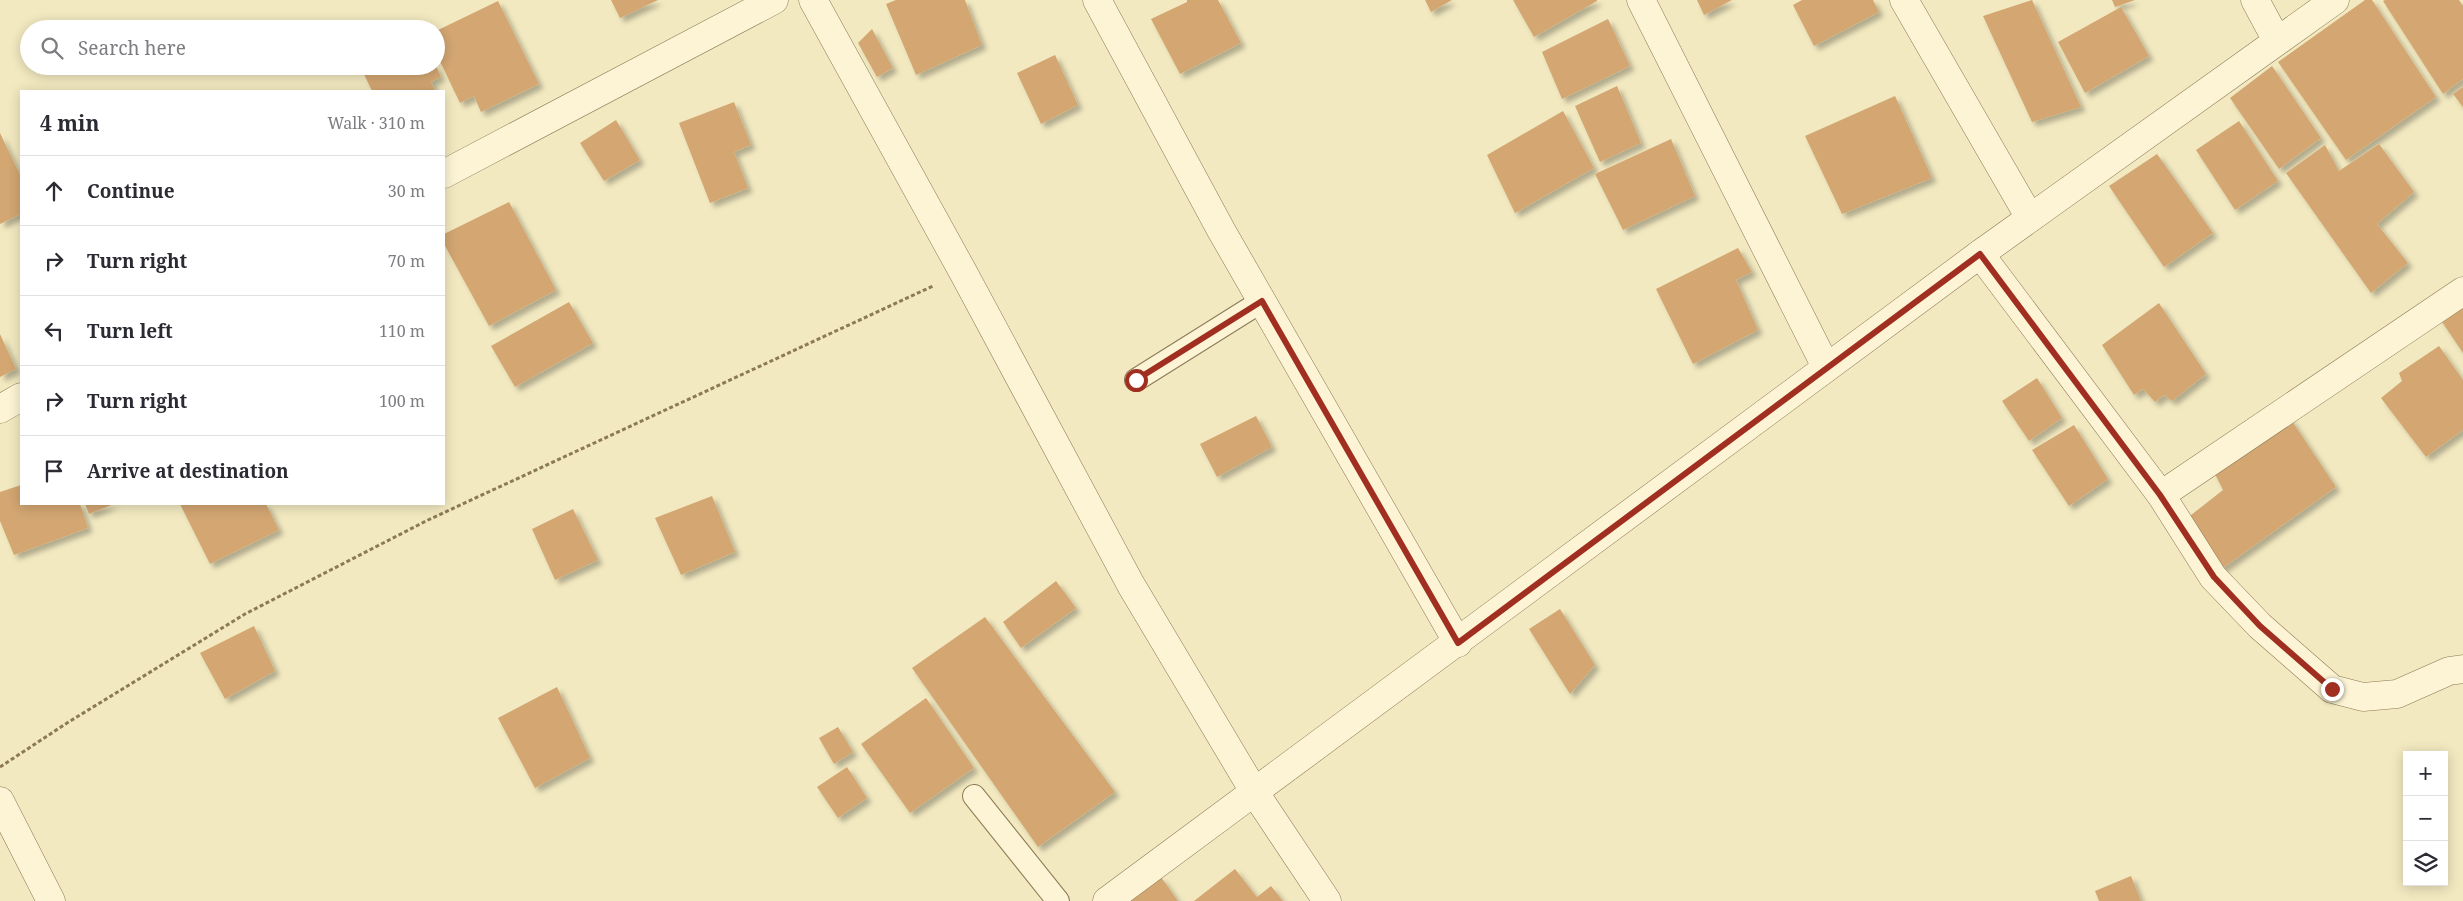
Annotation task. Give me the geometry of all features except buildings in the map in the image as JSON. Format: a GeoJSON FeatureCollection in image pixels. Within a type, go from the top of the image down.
{"type":"FeatureCollection","features":[{"type":"Feature","properties":{"kind":"street"},"geometry":{"type":"LineString","coordinates":[[445,173],[774,0]]}},
{"type":"Feature","properties":{"kind":"street"},"geometry":{"type":"LineString","coordinates":[[813,0],[963,272],[1131,585],[1256,793],[1327,901]]}},
{"type":"Feature","properties":{"kind":"street"},"geometry":{"type":"LineString","coordinates":[[1097,0],[1221,230],[1458,643]]}},
{"type":"Feature","properties":{"kind":"street"},"geometry":{"type":"LineString","coordinates":[[1641,0],[1826,367]]}},
{"type":"Feature","properties":{"kind":"street"},"geometry":{"type":"LineString","coordinates":[[1904,0],[2030,218]]}},
{"type":"Feature","properties":{"kind":"street"},"geometry":{"type":"LineString","coordinates":[[2255,0],[2277,41]]}},
{"type":"Feature","properties":{"kind":"street"},"geometry":{"type":"LineString","coordinates":[[1108,901],[1458,643],[1826,367],[2334,0]]}},
{"type":"Feature","properties":{"kind":"street"},"geometry":{"type":"LineString","coordinates":[[1980,254],[2160,495],[2214,577],[2260,626],[2332,689],[2363,698],[2397,694],[2449,671],[2463,669]]}},
{"type":"Feature","properties":{"kind":"street"},"geometry":{"type":"LineString","coordinates":[[2160,495],[2463,291]]}},
{"type":"Feature","properties":{"kind":"street"},"geometry":{"type":"LineString","coordinates":[[0,409],[20,398]]}},
{"type":"Feature","properties":{"kind":"street"},"geometry":{"type":"LineString","coordinates":[[0,800],[51,901]]}},
{"type":"Feature","properties":{"kind":"lane"},"geometry":{"type":"LineString","coordinates":[[1136,380],[1262,301]]}},
{"type":"Feature","properties":{"kind":"lane"},"geometry":{"type":"LineString","coordinates":[[974,796],[1058,901]]}},
{"type":"Feature","properties":{"kind":"path"},"geometry":{"type":"LineString","coordinates":[[0,767],[67,722],[245,614],[428,520],[963,272]]}},
{"type":"Feature","properties":{"kind":"route"},"geometry":{"type":"LineString","coordinates":[[1136,380],[1262,301],[1458,643],[1980,254],[2160,495],[2214,577],[2260,626],[2332,689]]}}]}
